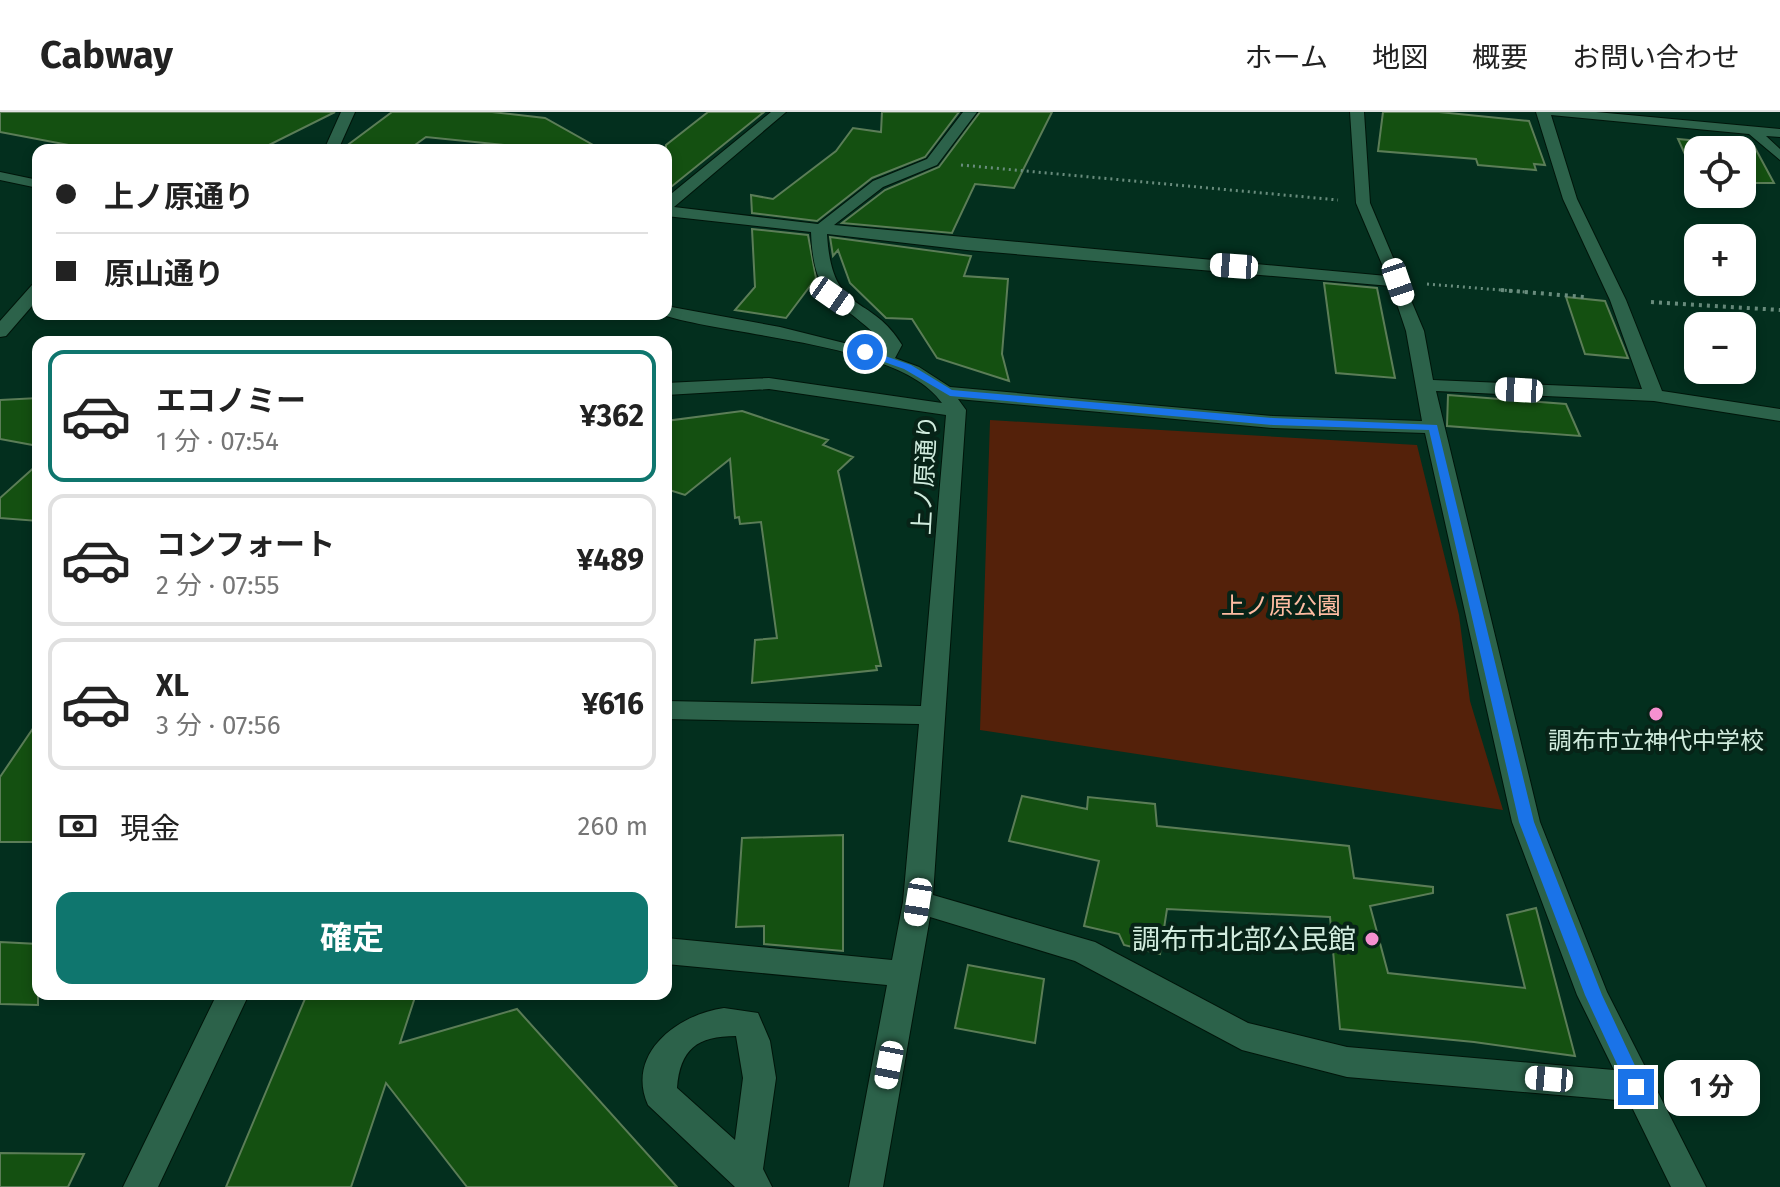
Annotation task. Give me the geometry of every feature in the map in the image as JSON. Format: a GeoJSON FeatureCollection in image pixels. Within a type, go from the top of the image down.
{"type":"FeatureCollection","features":[{"type":"Feature","properties":{"kind":"street"},"geometry":{"type":"LineString","coordinates":[[334,144],[348,112]]}},
{"type":"Feature","properties":{"kind":"street"},"geometry":{"type":"LineString","coordinates":[[672,204],[779,112]]}},
{"type":"Feature","properties":{"kind":"street"},"geometry":{"type":"LineString","coordinates":[[819,230],[878,184],[932,162],[970,112]]}},
{"type":"Feature","properties":{"kind":"street"},"geometry":{"type":"LineString","coordinates":[[1357,112],[1363,203],[1398,282],[1415,331],[1433,427],[1526,822],[1593,995],[1636,1087],[1689,1187]]}},
{"type":"Feature","properties":{"kind":"street"},"geometry":{"type":"LineString","coordinates":[[1543,112],[1570,199],[1618,300],[1654,395]]}},
{"type":"Feature","properties":{"kind":"street"},"geometry":{"type":"LineString","coordinates":[[1553,112],[1780,133]]}},
{"type":"Feature","properties":{"kind":"street"},"geometry":{"type":"LineString","coordinates":[[1712,112],[1727,128]]}},
{"type":"Feature","properties":{"kind":"street"},"geometry":{"type":"LineString","coordinates":[[1753,131],[1780,156]]}},
{"type":"Feature","properties":{"kind":"street"},"geometry":{"type":"LineString","coordinates":[[0,176],[32,183]]}},
{"type":"Feature","properties":{"kind":"street"},"geometry":{"type":"LineString","coordinates":[[672,210],[819,230],[1398,282]]}},
{"type":"Feature","properties":{"kind":"street"},"geometry":{"type":"LineString","coordinates":[[819,230],[820,261],[832,296],[888,335],[893,345],[887,357]]}},
{"type":"Feature","properties":{"kind":"street"},"geometry":{"type":"LineString","coordinates":[[0,332],[32,296]]}},
{"type":"Feature","properties":{"kind":"street","name":"上ノ原通り"},"geometry":{"type":"LineString","coordinates":[[672,312],[887,357],[927,377],[953,402],[935,715],[918,902],[866,1187]]}},
{"type":"Feature","properties":{"kind":"street"},"geometry":{"type":"LineString","coordinates":[[672,388],[710,384],[781,384],[916,408],[953,402],[1273,422],[1433,427]]}},
{"type":"Feature","properties":{"kind":"street"},"geometry":{"type":"LineString","coordinates":[[1424,385],[1654,395],[1780,415]]}},
{"type":"Feature","properties":{"kind":"street"},"geometry":{"type":"LineString","coordinates":[[672,710],[935,715]]}},
{"type":"Feature","properties":{"kind":"street"},"geometry":{"type":"LineString","coordinates":[[918,902],[1084,951],[1242,1036],[1347,1062],[1636,1087]]}},
{"type":"Feature","properties":{"kind":"street"},"geometry":{"type":"LineString","coordinates":[[672,952],[907,974]]}},
{"type":"Feature","properties":{"kind":"street"},"geometry":{"type":"LineString","coordinates":[[140,1187],[230,1000]]}},
{"type":"Feature","properties":{"kind":"path"},"geometry":{"type":"LineString","coordinates":[[932,162],[1363,203]]}},
{"type":"Feature","properties":{"kind":"green space","name":"上ノ原公園"},"geometry":{"type":"Polygon","coordinates":[[[990,420],[1417,445],[1459,615],[1470,701],[1503,810],[980,730],[990,420]]]}},
{"type":"Feature","properties":{"kind":"building"},"geometry":{"type":"Polygon","coordinates":[[[0,112],[335,112],[271,144],[63,144],[0,132],[0,112]]]}},
{"type":"Feature","properties":{"kind":"building"},"geometry":{"type":"Polygon","coordinates":[[[392,112],[492,112],[545,118],[591,144],[494,144],[426,137],[416,144],[349,144],[392,112]]]}},
{"type":"Feature","properties":{"kind":"building"},"geometry":{"type":"Polygon","coordinates":[[[708,112],[764,112],[672,186],[672,144],[667,144],[708,112]]]}},
{"type":"Feature","properties":{"kind":"building"},"geometry":{"type":"Polygon","coordinates":[[[882,112],[959,112],[925,157],[872,178],[817,221],[752,213],[751,195],[773,199],[836,151],[853,128],[881,132],[882,112]]]}},
{"type":"Feature","properties":{"kind":"building"},"geometry":{"type":"Polygon","coordinates":[[[980,112],[1052,112],[1014,188],[975,184],[952,233],[842,223],[885,190],[939,167],[980,112]]]}},
{"type":"Feature","properties":{"kind":"building"},"geometry":{"type":"Polygon","coordinates":[[[1383,112],[1439,112],[1529,121],[1545,165],[1534,164],[1536,170],[1478,165],[1476,159],[1378,151],[1383,112]]]}},
{"type":"Feature","properties":{"kind":"building"},"geometry":{"type":"Polygon","coordinates":[[[1756,150],[1774,183],[1756,183],[1756,150]]]}},
{"type":"Feature","properties":{"kind":"building"},"geometry":{"type":"Polygon","coordinates":[[[752,229],[808,235],[816,278],[786,318],[735,310],[755,287],[752,229]]]}},
{"type":"Feature","properties":{"kind":"building"},"geometry":{"type":"Polygon","coordinates":[[[830,237],[971,256],[964,276],[1008,279],[1002,354],[1009,381],[937,358],[912,319],[886,318],[850,283],[838,250],[833,256],[830,237]]]}},
{"type":"Feature","properties":{"kind":"building"},"geometry":{"type":"Polygon","coordinates":[[[1324,283],[1377,288],[1395,378],[1336,373],[1324,283]]]}},
{"type":"Feature","properties":{"kind":"building"},"geometry":{"type":"Polygon","coordinates":[[[1566,297],[1605,301],[1628,358],[1585,354],[1566,297]]]}},
{"type":"Feature","properties":{"kind":"building"},"geometry":{"type":"Polygon","coordinates":[[[1448,395],[1566,404],[1580,436],[1447,426],[1448,395]]]}},
{"type":"Feature","properties":{"kind":"building"},"geometry":{"type":"Polygon","coordinates":[[[32,398],[32,445],[0,439],[0,400],[32,398]]]}},
{"type":"Feature","properties":{"kind":"building"},"geometry":{"type":"Polygon","coordinates":[[[742,411],[828,440],[823,445],[853,457],[838,471],[881,666],[876,666],[877,670],[752,683],[755,640],[777,638],[761,522],[740,524],[739,517],[735,518],[730,459],[685,495],[672,491],[672,420],[742,411]]]}},
{"type":"Feature","properties":{"kind":"building"},"geometry":{"type":"Polygon","coordinates":[[[32,469],[32,521],[0,518],[0,498],[32,469]]]}},
{"type":"Feature","properties":{"kind":"building"},"geometry":{"type":"Polygon","coordinates":[[[32,730],[32,842],[0,842],[0,777],[32,730]]]}},
{"type":"Feature","properties":{"kind":"building"},"geometry":{"type":"Polygon","coordinates":[[[1022,796],[1087,809],[1088,797],[1155,804],[1157,826],[1349,846],[1354,878],[1433,887],[1433,893],[1370,906],[1388,973],[1525,988],[1507,915],[1536,908],[1575,1056],[1340,1029],[1330,917],[1167,909],[1160,954],[1124,945],[1119,934],[1084,926],[1099,861],[1009,841],[1022,796]]]}},
{"type":"Feature","properties":{"kind":"building"},"geometry":{"type":"Polygon","coordinates":[[[843,835],[843,951],[764,944],[764,926],[736,927],[742,838],[843,835]]]}},
{"type":"Feature","properties":{"kind":"building"},"geometry":{"type":"Polygon","coordinates":[[[0,942],[32,944],[32,1000],[38,1000],[38,1005],[0,1004],[0,942]]]}},
{"type":"Feature","properties":{"kind":"building"},"geometry":{"type":"Polygon","coordinates":[[[968,965],[1044,979],[1035,1043],[955,1028],[968,965]]]}},
{"type":"Feature","properties":{"kind":"building"},"geometry":{"type":"Polygon","coordinates":[[[304,1000],[414,1000],[400,1043],[517,1009],[677,1187],[467,1187],[386,1083],[351,1187],[226,1187],[304,1000]]]}},
{"type":"Feature","properties":{"kind":"building"},"geometry":{"type":"Polygon","coordinates":[[[0,1153],[84,1154],[68,1187],[0,1187],[0,1153]]]}},
{"type":"Feature","properties":{"kind":"place","name":"調布市立神代中学校"},"geometry":{"type":"Point","coordinates":[1656,714]}},
{"type":"Feature","properties":{"kind":"place","name":"調布市北部公民館"},"geometry":{"type":"Point","coordinates":[1372,939]}},
{"type":"Feature","properties":{"kind":"route"},"geometry":{"type":"LineString","coordinates":[[865,352],[887,357],[927,377],[950,393],[1273,422],[1433,427],[1526,822],[1593,995],[1636,1087]]}}]}
